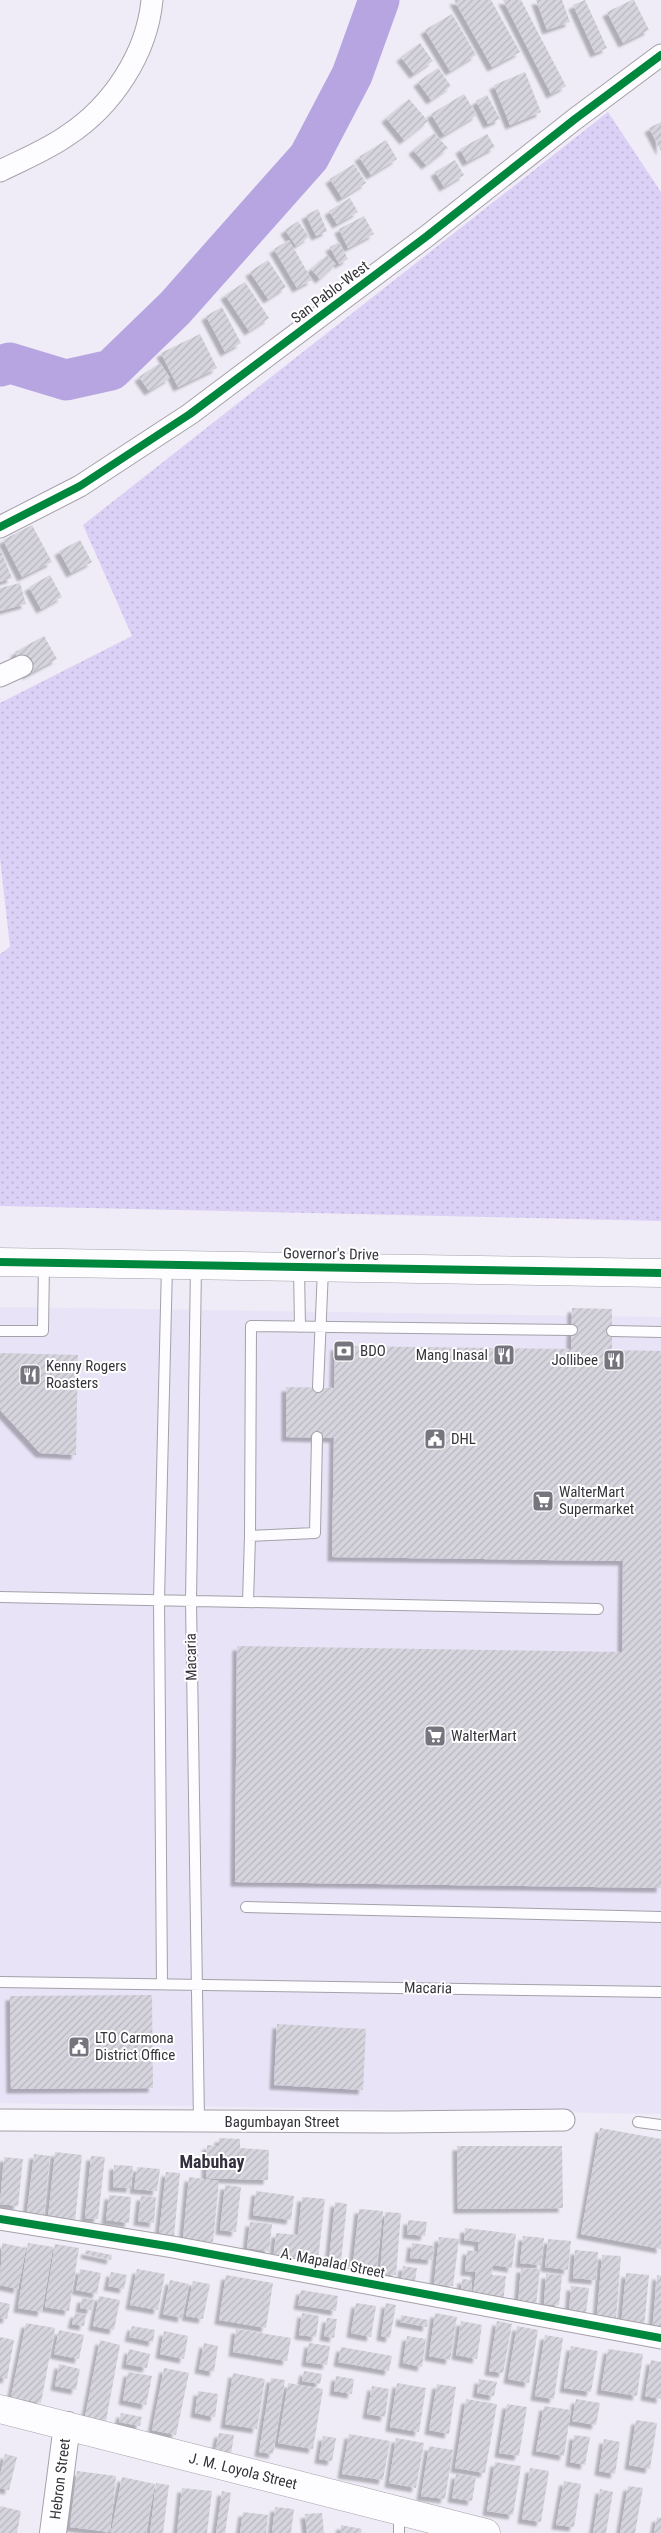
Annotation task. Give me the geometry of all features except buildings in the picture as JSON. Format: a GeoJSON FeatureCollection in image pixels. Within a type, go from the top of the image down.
{"type":"FeatureCollection","features":[{"type":"Feature","properties":{"kind":"main road","name":"Governor's Drive"},"geometry":{"type":"LineString","coordinates":[[0,1262],[661,1273]]}},
{"type":"Feature","properties":{"kind":"main road","name":"J. M. Loyola Street"},"geometry":{"type":"LineString","coordinates":[[0,2409],[67,2425],[399,2522],[486,2533]]}},
{"type":"Feature","properties":{"kind":"street"},"geometry":{"type":"LineString","coordinates":[[0,172],[67,136],[95,115],[120,84],[138,51],[150,15],[152,0]]}},
{"type":"Feature","properties":{"kind":"street","name":"San Pablo-West"},"geometry":{"type":"LineString","coordinates":[[0,526],[80,486],[190,414],[427,236],[575,119],[661,55]]}},
{"type":"Feature","properties":{"kind":"street"},"geometry":{"type":"LineString","coordinates":[[0,676],[22,666]]}},
{"type":"Feature","properties":{"kind":"street","name":"Bagumbayan Street"},"geometry":{"type":"LineString","coordinates":[[0,2120],[564,2120]]}},
{"type":"Feature","properties":{"kind":"street","name":"A. Mapalad Street"},"geometry":{"type":"LineString","coordinates":[[0,2219],[173,2247],[661,2338]]}},
{"type":"Feature","properties":{"kind":"street","name":"Hebron Street"},"geometry":{"type":"LineString","coordinates":[[53,2533],[67,2425]]}},
{"type":"Feature","properties":{"kind":"lane"},"geometry":{"type":"LineString","coordinates":[[0,1331],[43,1331],[44,1262]]}},
{"type":"Feature","properties":{"kind":"lane"},"geometry":{"type":"LineString","coordinates":[[162,1984],[159,1600],[167,1264]]}},
{"type":"Feature","properties":{"kind":"lane","name":"Macaria"},"geometry":{"type":"LineString","coordinates":[[195,1984],[191,1601],[196,1265]]}},
{"type":"Feature","properties":{"kind":"lane"},"geometry":{"type":"LineString","coordinates":[[300,1327],[311,1268]]}},
{"type":"Feature","properties":{"kind":"lane"},"geometry":{"type":"LineString","coordinates":[[311,1268],[321,1327],[318,1387]]}},
{"type":"Feature","properties":{"kind":"lane"},"geometry":{"type":"LineString","coordinates":[[248,1602],[251,1326],[572,1330]]}},
{"type":"Feature","properties":{"kind":"lane"},"geometry":{"type":"LineString","coordinates":[[612,1331],[661,1332]]}},
{"type":"Feature","properties":{"kind":"lane"},"geometry":{"type":"LineString","coordinates":[[250,1536],[315,1533],[317,1437]]}},
{"type":"Feature","properties":{"kind":"lane"},"geometry":{"type":"LineString","coordinates":[[0,1597],[598,1609]]}},
{"type":"Feature","properties":{"kind":"lane"},"geometry":{"type":"LineString","coordinates":[[246,1907],[661,1917]]}},
{"type":"Feature","properties":{"kind":"lane","name":"Macaria"},"geometry":{"type":"LineString","coordinates":[[0,1982],[661,1992]]}},
{"type":"Feature","properties":{"kind":"lane"},"geometry":{"type":"LineString","coordinates":[[195,1984],[199,2121]]}},
{"type":"Feature","properties":{"kind":"lane"},"geometry":{"type":"LineString","coordinates":[[638,2122],[661,2125]]}},
{"type":"Feature","properties":{"kind":"shaded area"},"geometry":{"type":"Polygon","coordinates":[[[608,112],[661,192],[661,1221],[0,1206],[0,954],[10,947],[0,858],[0,703],[132,636],[83,525],[608,112]]]}},
{"type":"Feature","properties":{"kind":"shaded area"},"geometry":{"type":"Polygon","coordinates":[[[0,1307],[661,1317],[661,2114],[0,2103],[0,1307]]]}},
{"type":"Feature","properties":{"kind":"waterway"},"geometry":{"type":"LineString","coordinates":[[0,366],[10,363],[66,380],[111,370],[175,308],[309,157],[352,75],[379,0]]}},
{"type":"Feature","properties":{"kind":"cycle path"},"geometry":{"type":"LineString","coordinates":[[0,527],[80,486],[190,414],[427,236],[575,119],[661,55]]}},
{"type":"Feature","properties":{"kind":"cycle path"},"geometry":{"type":"LineString","coordinates":[[0,1262],[661,1273]]}},
{"type":"Feature","properties":{"kind":"cycle path"},"geometry":{"type":"LineString","coordinates":[[0,2219],[173,2247],[661,2338]]}},
{"type":"Feature","properties":{"kind":"place","name":"BDO"},"geometry":{"type":"Point","coordinates":[344,1351]}},
{"type":"Feature","properties":{"kind":"place","name":"Mang Inasal"},"geometry":{"type":"Point","coordinates":[504,1355]}},
{"type":"Feature","properties":{"kind":"place","name":"Jollibee"},"geometry":{"type":"Point","coordinates":[614,1360]}},
{"type":"Feature","properties":{"kind":"place","name":"Kenny Rogers Roasters"},"geometry":{"type":"Point","coordinates":[30,1375]}},
{"type":"Feature","properties":{"kind":"place","name":"DHL"},"geometry":{"type":"Point","coordinates":[435,1439]}},
{"type":"Feature","properties":{"kind":"place","name":"WalterMart Supermarket"},"geometry":{"type":"Point","coordinates":[543,1501]}},
{"type":"Feature","properties":{"kind":"place","name":"WalterMart"},"geometry":{"type":"Point","coordinates":[435,1736]}},
{"type":"Feature","properties":{"kind":"place","name":"LTO Carmona District Office"},"geometry":{"type":"Point","coordinates":[79,2047]}},
{"type":"Feature","properties":{"kind":"district","name":"Mabuhay"},"geometry":{"type":"Point","coordinates":[212,2161]}}]}
